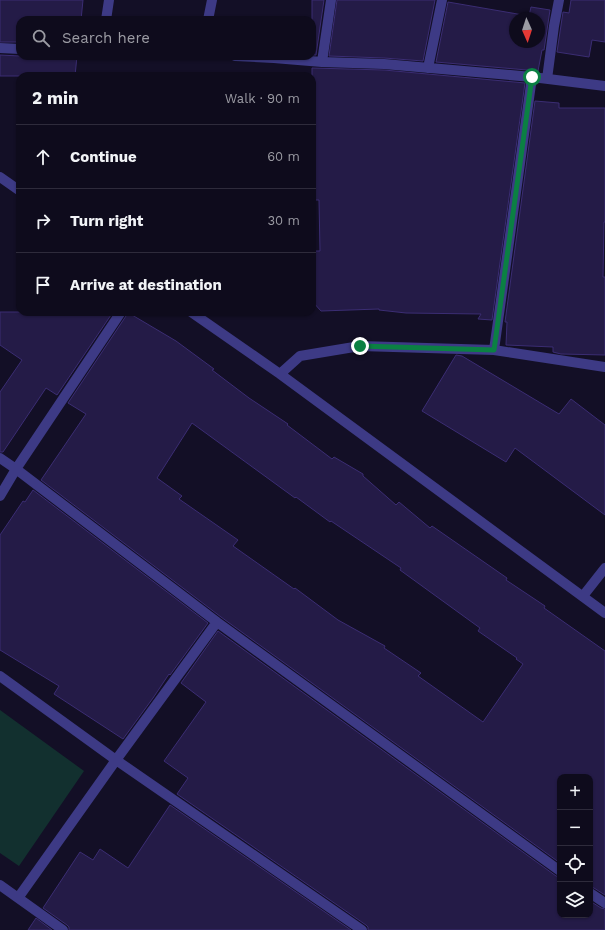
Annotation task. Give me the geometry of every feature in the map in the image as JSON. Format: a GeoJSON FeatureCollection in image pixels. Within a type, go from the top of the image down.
{"type":"FeatureCollection","features":[{"type":"Feature","properties":{"kind":"street"},"geometry":{"type":"LineString","coordinates":[[107,16],[109,0]]}},
{"type":"Feature","properties":{"kind":"street"},"geometry":{"type":"LineString","coordinates":[[209,16],[212,0]]}},
{"type":"Feature","properties":{"kind":"street"},"geometry":{"type":"LineString","coordinates":[[322,62],[331,0]]}},
{"type":"Feature","properties":{"kind":"street"},"geometry":{"type":"LineString","coordinates":[[428,68],[442,0]]}},
{"type":"Feature","properties":{"kind":"street"},"geometry":{"type":"LineString","coordinates":[[547,79],[558,0]]}},
{"type":"Feature","properties":{"kind":"street"},"geometry":{"type":"LineString","coordinates":[[0,48],[16,49]]}},
{"type":"Feature","properties":{"kind":"street"},"geometry":{"type":"LineString","coordinates":[[298,60],[384,64],[532,77],[605,86]]}},
{"type":"Feature","properties":{"kind":"street"},"geometry":{"type":"LineString","coordinates":[[494,350],[532,77]]}},
{"type":"Feature","properties":{"kind":"street"},"geometry":{"type":"LineString","coordinates":[[0,177],[16,188]]}},
{"type":"Feature","properties":{"kind":"street"},"geometry":{"type":"LineString","coordinates":[[0,496],[16,469],[119,316]]}},
{"type":"Feature","properties":{"kind":"street"},"geometry":{"type":"LineString","coordinates":[[197,316],[280,374],[605,613]]}},
{"type":"Feature","properties":{"kind":"street"},"geometry":{"type":"LineString","coordinates":[[280,374],[300,356],[360,346],[494,350],[605,367]]}},
{"type":"Feature","properties":{"kind":"street"},"geometry":{"type":"LineString","coordinates":[[0,458],[217,622],[557,869]]}},
{"type":"Feature","properties":{"kind":"street"},"geometry":{"type":"LineString","coordinates":[[583,596],[605,568]]}},
{"type":"Feature","properties":{"kind":"street"},"geometry":{"type":"LineString","coordinates":[[18,898],[116,760],[217,622]]}},
{"type":"Feature","properties":{"kind":"street"},"geometry":{"type":"LineString","coordinates":[[0,676],[116,760],[362,930]]}},
{"type":"Feature","properties":{"kind":"street"},"geometry":{"type":"LineString","coordinates":[[0,885],[62,930]]}},
{"type":"Feature","properties":{"kind":"street"},"geometry":{"type":"LineString","coordinates":[[593,895],[605,903]]}},
{"type":"Feature","properties":{"kind":"green space"},"geometry":{"type":"Polygon","coordinates":[[[0,710],[84,771],[19,866],[0,853],[0,710]]]}},
{"type":"Feature","properties":{"kind":"building"},"geometry":{"type":"Polygon","coordinates":[[[0,0],[83,0],[81,16],[16,16],[16,42],[0,42],[0,0]]]}},
{"type":"Feature","properties":{"kind":"building"},"geometry":{"type":"Polygon","coordinates":[[[312,0],[324,0],[316,55],[316,16],[312,16],[312,0]]]}},
{"type":"Feature","properties":{"kind":"building"},"geometry":{"type":"Polygon","coordinates":[[[337,0],[435,0],[423,61],[329,56],[337,0]]]}},
{"type":"Feature","properties":{"kind":"building"},"geometry":{"type":"Polygon","coordinates":[[[571,0],[605,0],[605,42],[592,40],[589,57],[557,52],[563,12],[569,13],[571,0]]]}},
{"type":"Feature","properties":{"kind":"building"},"geometry":{"type":"Polygon","coordinates":[[[448,2],[509,13],[509,48],[544,48],[544,50],[542,50],[538,71],[436,62],[448,2]]]}},
{"type":"Feature","properties":{"kind":"building"},"geometry":{"type":"Polygon","coordinates":[[[531,7],[550,10],[545,43],[545,12],[530,12],[531,7]]]}},
{"type":"Feature","properties":{"kind":"building"},"geometry":{"type":"Polygon","coordinates":[[[0,55],[16,56],[16,60],[77,60],[75,72],[16,72],[16,76],[0,76],[0,55]]]}},
{"type":"Feature","properties":{"kind":"building"},"geometry":{"type":"Polygon","coordinates":[[[312,68],[384,70],[525,83],[492,320],[478,319],[481,314],[406,313],[379,309],[321,311],[316,305],[316,251],[320,251],[319,200],[316,200],[316,72],[312,72],[312,68]]]}},
{"type":"Feature","properties":{"kind":"building"},"geometry":{"type":"Polygon","coordinates":[[[535,101],[559,103],[559,108],[605,108],[605,222],[603,277],[605,277],[605,355],[561,354],[553,352],[553,347],[506,345],[507,322],[505,322],[535,101]]]}},
{"type":"Feature","properties":{"kind":"building"},"geometry":{"type":"Polygon","coordinates":[[[0,312],[16,312],[16,316],[110,316],[57,395],[46,388],[3,452],[0,452],[0,392],[22,360],[0,345],[0,312]]]}},
{"type":"Feature","properties":{"kind":"building"},"geometry":{"type":"Polygon","coordinates":[[[126,316],[134,316],[176,341],[214,369],[212,370],[249,398],[288,424],[287,425],[332,459],[334,457],[363,474],[363,476],[396,505],[399,502],[430,528],[432,526],[507,578],[506,580],[545,606],[544,608],[605,651],[605,895],[593,888],[593,774],[557,774],[557,861],[221,617],[41,480],[86,414],[68,403],[126,316]],[[192,423],[157,478],[182,496],[179,499],[238,540],[233,546],[294,589],[295,588],[338,620],[385,646],[384,648],[421,673],[418,676],[483,722],[523,664],[516,659],[517,658],[478,631],[480,628],[400,570],[401,568],[331,521],[330,522],[192,423]]]}},
{"type":"Feature","properties":{"kind":"building"},"geometry":{"type":"Polygon","coordinates":[[[456,355],[462,356],[559,414],[571,399],[605,425],[605,515],[515,448],[506,462],[422,411],[456,355]]]}},
{"type":"Feature","properties":{"kind":"building"},"geometry":{"type":"Polygon","coordinates":[[[33,490],[208,623],[170,675],[169,674],[123,739],[54,694],[59,686],[0,650],[0,535],[23,501],[25,502],[33,490]]]}},
{"type":"Feature","properties":{"kind":"building"},"geometry":{"type":"Polygon","coordinates":[[[218,631],[557,876],[557,918],[593,918],[593,903],[605,909],[605,930],[368,930],[366,925],[177,794],[188,778],[164,761],[206,702],[181,683],[218,631]]]}},
{"type":"Feature","properties":{"kind":"building"},"geometry":{"type":"Polygon","coordinates":[[[170,805],[351,930],[69,930],[67,925],[43,908],[80,852],[93,860],[100,849],[128,868],[170,805]]]}},
{"type":"Feature","properties":{"kind":"building"},"geometry":{"type":"Polygon","coordinates":[[[36,918],[52,930],[28,930],[36,918]]]}},
{"type":"Feature","properties":{"kind":"route"},"geometry":{"type":"LineString","coordinates":[[360,346],[494,350],[532,77]]}}]}
